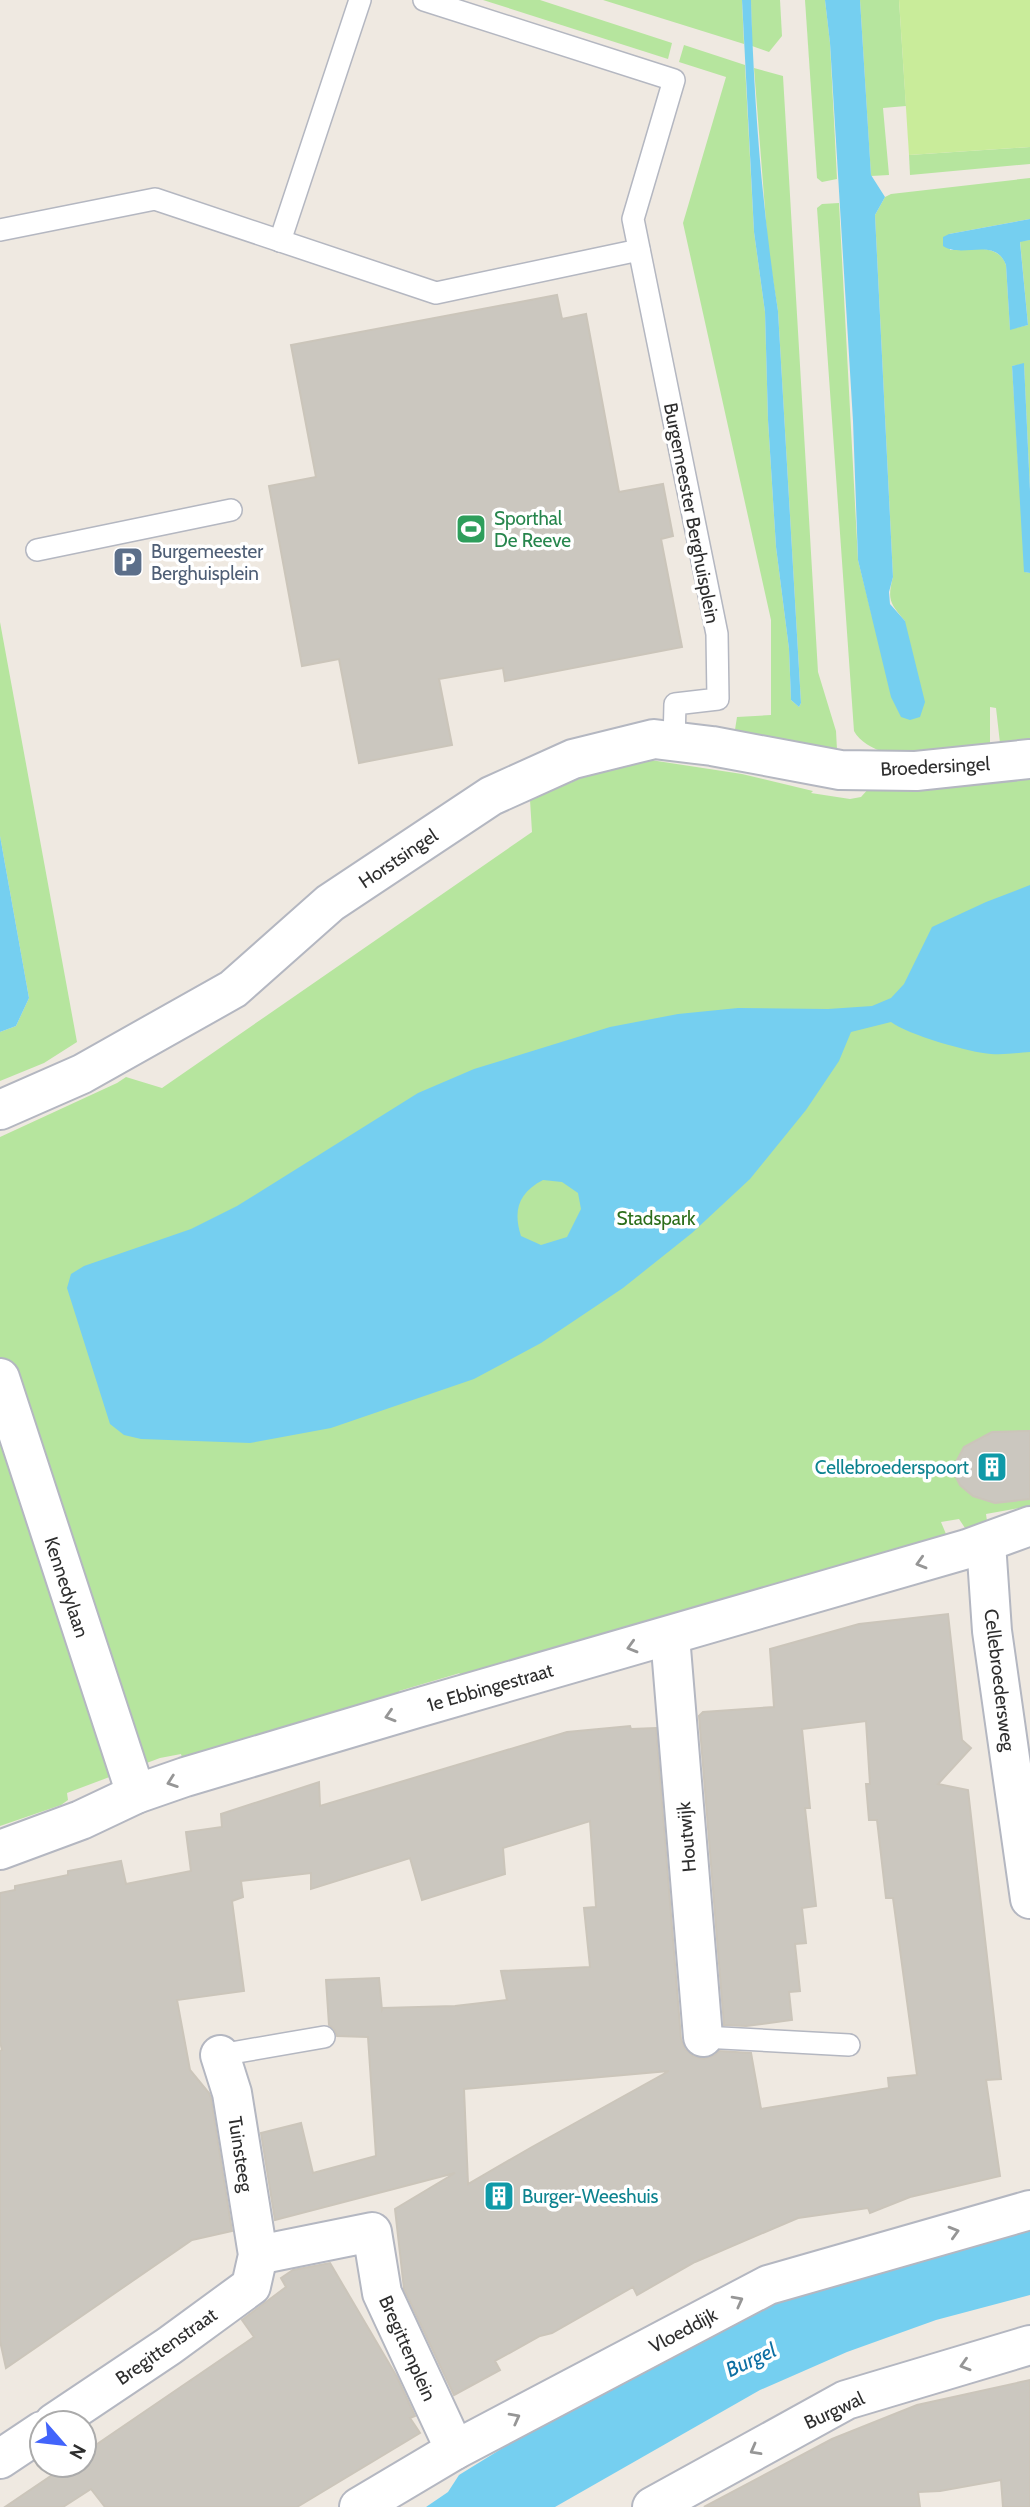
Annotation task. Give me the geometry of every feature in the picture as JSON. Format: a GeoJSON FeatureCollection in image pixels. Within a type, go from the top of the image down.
{"type":"FeatureCollection","features":[{"type":"Feature","properties":{"kind":"street","name":"Horstsingel"},"geometry":{"type":"LineString","coordinates":[[0,1110],[82,1074],[233,989],[330,903],[491,796],[573,759],[654,739],[712,746],[840,770]]}},
{"type":"Feature","properties":{"kind":"street","name":"Broedersingel"},"geometry":{"type":"LineString","coordinates":[[840,770],[916,771],[1030,759]]}},
{"type":"Feature","properties":{"kind":"street","name":"Kennedylaan"},"geometry":{"type":"LineString","coordinates":[[0,1378],[136,1794]]}},
{"type":"Feature","properties":{"kind":"street","name":"1e Ebbingestraat"},"geometry":{"type":"LineString","coordinates":[[0,1850],[81,1820],[136,1794],[417,1708],[986,1543],[1027,1526]]}},
{"type":"Feature","properties":{"kind":"street","name":"Cellebroedersweg"},"geometry":{"type":"LineString","coordinates":[[986,1543],[992,1632],[1030,1899]]}},
{"type":"Feature","properties":{"kind":"street","name":"Houtwijk"},"geometry":{"type":"LineString","coordinates":[[670,1636],[702,2037]]}},
{"type":"Feature","properties":{"kind":"street","name":"Tuinsteeg"},"geometry":{"type":"LineString","coordinates":[[220,2055],[232,2093],[258,2255]]}},
{"type":"Feature","properties":{"kind":"street","name":"Vloeddijk"},"geometry":{"type":"LineString","coordinates":[[359,2507],[411,2497],[455,2450],[768,2285],[1030,2210]]}},
{"type":"Feature","properties":{"kind":"street","name":"Bregittenplein"},"geometry":{"type":"LineString","coordinates":[[258,2255],[372,2232],[382,2293],[455,2450]]}},
{"type":"Feature","properties":{"kind":"street","name":"Bregittenstraat"},"geometry":{"type":"LineString","coordinates":[[75,2409],[169,2346],[251,2286],[258,2255]]}},
{"type":"Feature","properties":{"kind":"street","name":"Burgwal"},"geometry":{"type":"LineString","coordinates":[[652,2507],[846,2400],[1030,2345]]}},
{"type":"Feature","properties":{"kind":"street"},"geometry":{"type":"LineString","coordinates":[[0,2459],[28,2440]]}},
{"type":"Feature","properties":{"kind":"lane"},"geometry":{"type":"LineString","coordinates":[[280,242],[360,0]]}},
{"type":"Feature","properties":{"kind":"lane","name":"Burgemeester Berghuisplein"},"geometry":{"type":"LineString","coordinates":[[424,0],[674,80],[633,219],[717,634],[718,699],[675,704],[674,742]]}},
{"type":"Feature","properties":{"kind":"lane"},"geometry":{"type":"LineString","coordinates":[[0,230],[155,200],[436,293],[639,250]]}},
{"type":"Feature","properties":{"kind":"lane"},"geometry":{"type":"LineString","coordinates":[[37,550],[231,510]]}},
{"type":"Feature","properties":{"kind":"lane"},"geometry":{"type":"LineString","coordinates":[[702,2037],[849,2045]]}},
{"type":"Feature","properties":{"kind":"lane"},"geometry":{"type":"LineString","coordinates":[[220,2055],[324,2038]]}},
{"type":"Feature","properties":{"kind":"green space"},"geometry":{"type":"Polygon","coordinates":[[[483,0],[540,0],[672,43],[668,59],[483,0]]]}},
{"type":"Feature","properties":{"kind":"green space"},"geometry":{"type":"Polygon","coordinates":[[[603,0],[742,0],[744,44],[603,0]]]}},
{"type":"Feature","properties":{"kind":"green space"},"geometry":{"type":"Polygon","coordinates":[[[751,0],[780,0],[782,36],[769,52],[752,46],[751,0]]]}},
{"type":"Feature","properties":{"kind":"green space"},"geometry":{"type":"Polygon","coordinates":[[[805,0],[825,0],[830,43],[837,179],[822,182],[817,178],[805,0]]]}},
{"type":"Feature","properties":{"kind":"green space"},"geometry":{"type":"Polygon","coordinates":[[[860,0],[899,0],[906,106],[883,108],[889,175],[871,176],[860,0]]]}},
{"type":"Feature","properties":{"kind":"green space"},"geometry":{"type":"Polygon","coordinates":[[[899,0],[1030,0],[1030,147],[909,155],[899,0]]]}},
{"type":"Feature","properties":{"kind":"green space"},"geometry":{"type":"Polygon","coordinates":[[[684,45],[745,65],[754,232],[765,312],[776,547],[789,649],[791,700],[799,707],[801,703],[778,311],[768,248],[754,68],[783,76],[818,672],[836,731],[837,750],[830,755],[734,736],[737,717],[771,715],[771,620],[683,223],[726,77],[679,62],[684,45]]]}},
{"type":"Feature","properties":{"kind":"green space"},"geometry":{"type":"Polygon","coordinates":[[[1030,147],[1030,164],[910,175],[909,155],[1030,147]]]}},
{"type":"Feature","properties":{"kind":"green space"},"geometry":{"type":"Polygon","coordinates":[[[1030,178],[1030,219],[949,234],[950,250],[990,250],[1002,258],[1006,265],[1010,329],[1028,325],[1020,241],[1030,240],[1030,491],[1024,364],[1012,366],[1025,572],[1030,573],[1030,740],[1000,743],[996,708],[990,707],[990,745],[909,753],[881,751],[863,742],[854,731],[817,208],[822,204],[839,203],[858,560],[872,616],[905,621],[890,596],[893,577],[875,215],[885,197],[891,194],[1030,178]]]}},
{"type":"Feature","properties":{"kind":"green space"},"geometry":{"type":"Polygon","coordinates":[[[0,622],[77,1042],[44,1063],[0,1081],[0,1032],[16,1026],[29,998],[0,836],[0,622]]]}},
{"type":"Feature","properties":{"kind":"green space","name":"Stadspark"},"geometry":{"type":"Polygon","coordinates":[[[644,759],[742,774],[813,791],[811,793],[850,799],[861,797],[870,787],[1030,771],[1030,1506],[986,1514],[987,1521],[965,1528],[959,1519],[941,1522],[946,1534],[732,1611],[430,1706],[460,1673],[399,1691],[403,1704],[185,1768],[181,1754],[160,1758],[67,1793],[68,1800],[61,1805],[0,1826],[0,1137],[126,1077],[162,1088],[532,832],[530,800],[602,769],[644,759]]]}},
{"type":"Feature","properties":{"kind":"water"},"geometry":{"type":"Polygon","coordinates":[[[742,0],[751,0],[760,156],[778,311],[801,703],[799,707],[791,700],[789,649],[776,547],[765,312],[754,232],[742,0]]]}},
{"type":"Feature","properties":{"kind":"water"},"geometry":{"type":"Polygon","coordinates":[[[825,0],[860,0],[871,175],[885,197],[875,215],[893,577],[889,592],[890,604],[905,621],[925,702],[920,717],[910,720],[901,717],[891,697],[858,560],[853,421],[830,43],[825,0]]]}},
{"type":"Feature","properties":{"kind":"water"},"geometry":{"type":"Polygon","coordinates":[[[1030,219],[1030,240],[1020,242],[1028,325],[1010,330],[1006,265],[1001,256],[987,250],[951,249],[943,246],[943,237],[1030,219]]]}},
{"type":"Feature","properties":{"kind":"water"},"geometry":{"type":"Polygon","coordinates":[[[1024,363],[1030,491],[1030,573],[1024,572],[1012,366],[1024,363]]]}},
{"type":"Feature","properties":{"kind":"water"},"geometry":{"type":"Polygon","coordinates":[[[0,836],[29,998],[16,1026],[0,1032],[0,836]]]}},
{"type":"Feature","properties":{"kind":"water"},"geometry":{"type":"Polygon","coordinates":[[[1030,885],[1030,1052],[982,1053],[924,1037],[891,1022],[851,1032],[839,1061],[806,1110],[750,1179],[692,1233],[623,1288],[541,1343],[474,1379],[331,1428],[250,1443],[141,1439],[124,1435],[110,1424],[67,1288],[71,1274],[84,1266],[191,1229],[237,1206],[418,1093],[474,1069],[610,1027],[678,1014],[738,1008],[828,1009],[872,1006],[891,998],[904,984],[932,927],[1030,885]],[[543,1180],[523,1197],[518,1211],[521,1236],[541,1245],[567,1237],[581,1209],[578,1193],[562,1182],[543,1180]]]}},
{"type":"Feature","properties":{"kind":"water","name":"Burgel"},"geometry":{"type":"Polygon","coordinates":[[[1030,2226],[1030,2295],[936,2320],[847,2352],[760,2390],[555,2507],[426,2507],[448,2492],[459,2475],[577,2402],[740,2316],[830,2279],[1030,2226]]]}},
{"type":"Feature","properties":{"kind":"building","name":"Sporthal De Reeve"},"geometry":{"type":"Polygon","coordinates":[[[557,295],[562,319],[586,314],[619,492],[663,484],[673,536],[661,539],[682,647],[505,681],[503,668],[439,679],[452,745],[359,763],[339,659],[302,666],[269,486],[316,477],[291,345],[557,295]]]}},
{"type":"Feature","properties":{"kind":"building","name":"Cellebroederspoort"},"geometry":{"type":"Polygon","coordinates":[[[1030,1431],[1030,1499],[995,1503],[973,1496],[960,1485],[955,1475],[955,1464],[964,1447],[992,1432],[1030,1431]]]}},
{"type":"Feature","properties":{"kind":"building"},"geometry":{"type":"Polygon","coordinates":[[[948,1614],[962,1740],[971,1748],[938,1784],[968,1790],[1001,2079],[986,2080],[1000,2176],[910,2197],[870,2213],[868,2208],[798,2218],[695,2262],[637,2295],[633,2287],[552,2333],[540,2336],[495,2361],[500,2370],[454,2395],[404,2289],[395,2209],[455,2173],[275,2220],[261,2133],[301,2123],[313,2173],[376,2156],[368,2037],[337,2036],[329,2025],[326,1980],[379,1978],[382,2010],[507,2000],[501,1971],[590,1967],[584,1908],[596,1907],[590,1821],[503,1848],[505,1874],[422,1900],[410,1858],[311,1889],[311,1873],[241,1881],[243,1897],[232,1901],[244,1991],[177,2000],[190,2070],[211,2098],[232,2231],[192,2240],[6,2368],[0,2341],[0,1893],[15,1890],[15,1886],[68,1875],[68,1871],[121,1861],[126,1884],[191,1871],[186,1832],[222,1827],[221,1814],[319,1782],[320,1806],[567,1732],[630,1726],[631,1729],[656,1728],[681,2039],[685,2049],[693,2056],[704,2059],[719,2051],[751,2053],[761,2109],[889,2088],[888,2078],[917,2075],[893,1898],[886,1898],[877,1820],[869,1820],[866,1721],[802,1729],[810,1808],[805,1808],[816,1906],[802,1908],[806,1943],[795,1944],[800,1991],[789,1992],[792,2020],[746,2026],[724,2025],[699,1716],[703,1712],[774,1707],[770,1649],[859,1624],[948,1614]],[[669,2071],[464,2089],[468,2184],[669,2071]]]}},
{"type":"Feature","properties":{"kind":"building"},"geometry":{"type":"Polygon","coordinates":[[[330,2263],[397,2377],[415,2416],[410,2418],[420,2433],[297,2507],[105,2507],[91,2489],[63,2507],[5,2507],[46,2479],[98,2479],[98,2443],[254,2337],[242,2320],[286,2287],[281,2278],[293,2270],[330,2263]]]}},
{"type":"Feature","properties":{"kind":"building"},"geometry":{"type":"Polygon","coordinates":[[[1030,2380],[1030,2507],[1003,2507],[1001,2480],[940,2491],[918,2492],[920,2507],[704,2507],[832,2439],[917,2405],[1030,2380]]]}},
{"type":"Feature","properties":{"kind":"place","name":"Sporthal De Reeve"},"geometry":{"type":"Point","coordinates":[471,529]}},
{"type":"Feature","properties":{"kind":"place","name":"Burgemeester Berghuisplein"},"geometry":{"type":"Point","coordinates":[128,562]}},
{"type":"Feature","properties":{"kind":"place","name":"Cellebroederspoort"},"geometry":{"type":"Point","coordinates":[992,1467]}},
{"type":"Feature","properties":{"kind":"place","name":"Burger-Weeshuis"},"geometry":{"type":"Point","coordinates":[499,2196]}}]}
